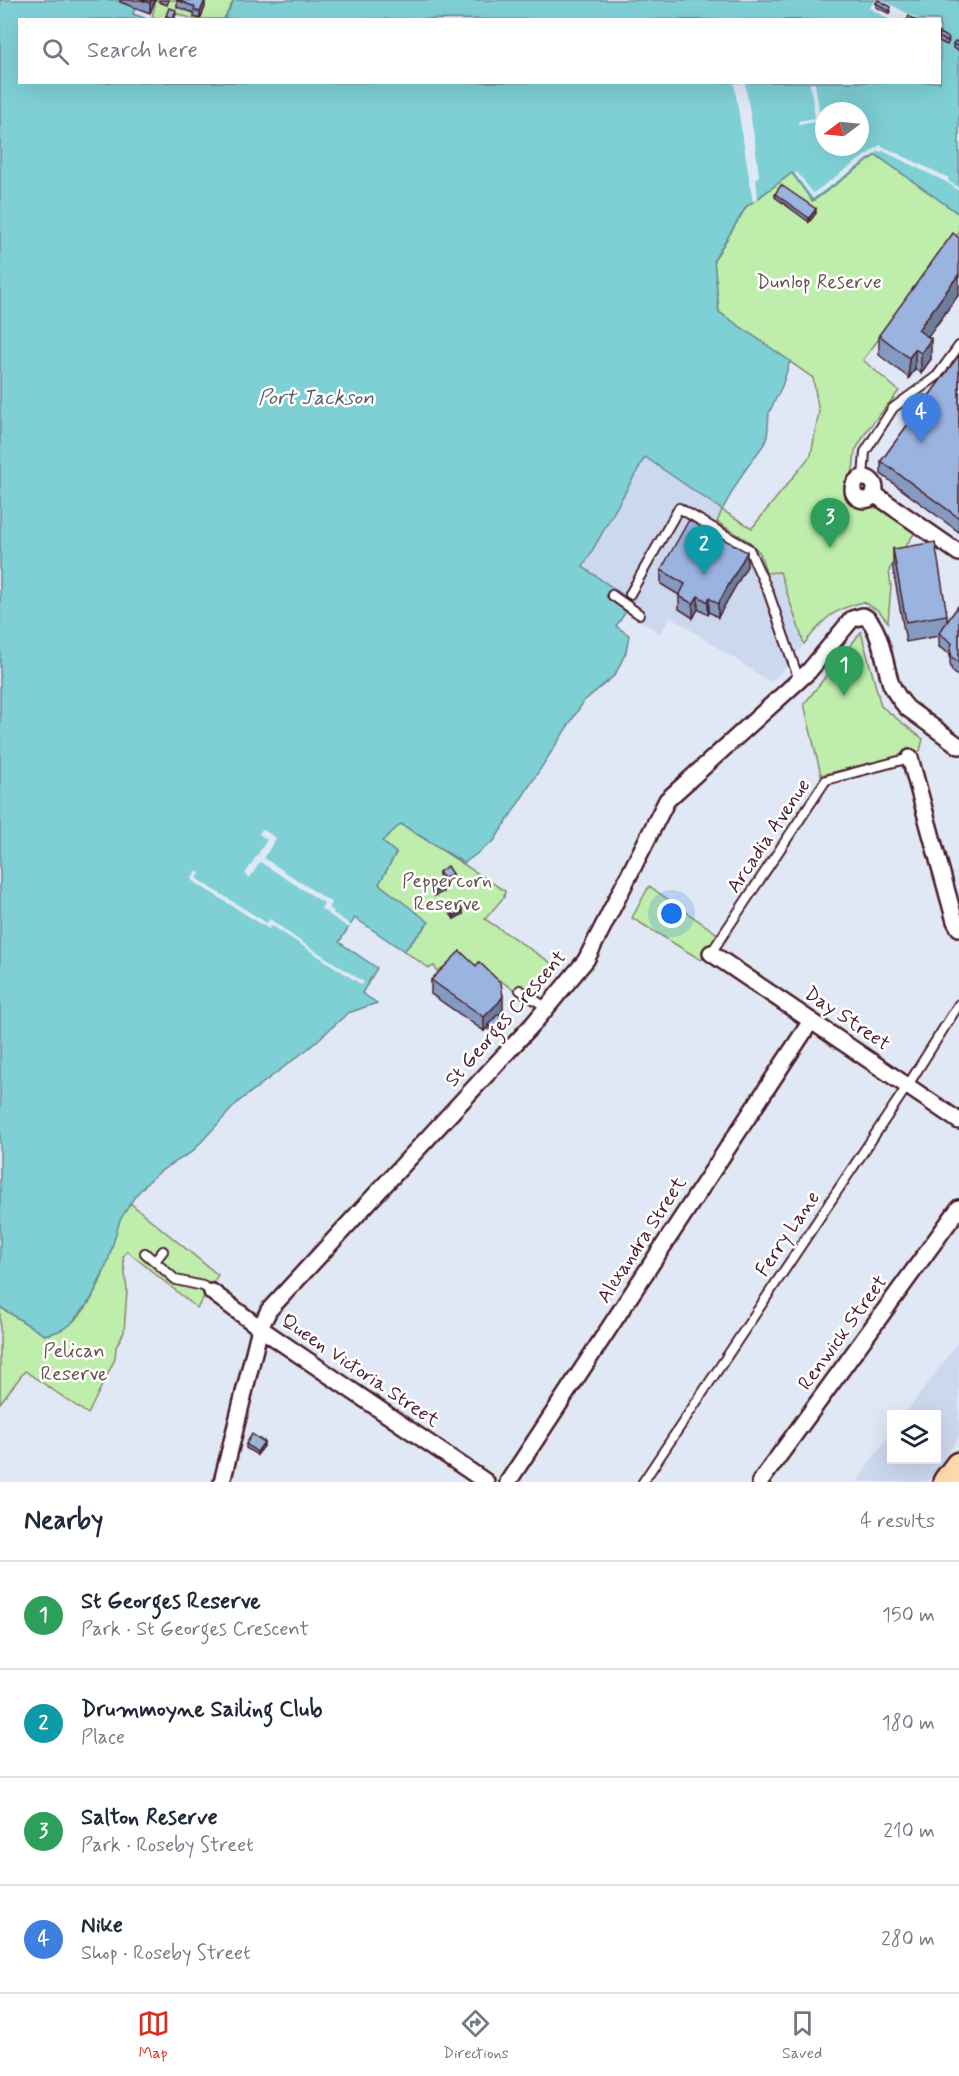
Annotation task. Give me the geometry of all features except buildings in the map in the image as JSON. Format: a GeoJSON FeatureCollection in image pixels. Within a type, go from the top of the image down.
{"type":"FeatureCollection","features":[{"type":"Feature","properties":{"kind":"highway"},"geometry":{"type":"LineString","coordinates":[[947,1482],[959,1466]]}},
{"type":"Feature","properties":{"kind":"street"},"geometry":{"type":"LineString","coordinates":[[863,478],[873,483],[874,494],[959,553]]}},
{"type":"Feature","properties":{"kind":"street","name":"St Georges Crescent"},"geometry":{"type":"LineString","coordinates":[[222,1482],[261,1328],[269,1310],[547,1008],[586,960],[667,800],[799,680],[852,619],[863,616],[870,619],[875,629],[891,682],[900,700],[907,708],[959,746]]}},
{"type":"Feature","properties":{"kind":"street"},"geometry":{"type":"LineString","coordinates":[[910,758],[955,921],[959,928]]}},
{"type":"Feature","properties":{"kind":"street","name":"Day Street"},"geometry":{"type":"LineString","coordinates":[[711,953],[959,1121]]}},
{"type":"Feature","properties":{"kind":"street","name":"Alexandra Street"},"geometry":{"type":"LineString","coordinates":[[508,1482],[811,1021]]}},
{"type":"Feature","properties":{"kind":"street","name":"Renwick Street"},"geometry":{"type":"LineString","coordinates":[[760,1482],[959,1208]]}},
{"type":"Feature","properties":{"kind":"street","name":"Queen Victoria Street"},"geometry":{"type":"LineString","coordinates":[[212,1292],[486,1482]]}},
{"type":"Feature","properties":{"kind":"lane"},"geometry":{"type":"LineString","coordinates":[[863,478],[865,452],[893,408],[937,376],[959,346]]}},
{"type":"Feature","properties":{"kind":"lane"},"geometry":{"type":"LineString","coordinates":[[630,594],[679,508],[749,549],[765,583],[799,680]]}},
{"type":"Feature","properties":{"kind":"lane"},"geometry":{"type":"LineString","coordinates":[[612,595],[639,614]]}},
{"type":"Feature","properties":{"kind":"lane","name":"Arcadia Avenue"},"geometry":{"type":"LineString","coordinates":[[711,953],[826,780],[910,758]]}},
{"type":"Feature","properties":{"kind":"lane"},"geometry":{"type":"LineString","coordinates":[[520,990],[547,1008]]}},
{"type":"Feature","properties":{"kind":"lane","name":"Ferry Lane"},"geometry":{"type":"LineString","coordinates":[[643,1482],[908,1085],[959,1004]]}},
{"type":"Feature","properties":{"kind":"lane"},"geometry":{"type":"LineString","coordinates":[[155,1261],[163,1251]]}},
{"type":"Feature","properties":{"kind":"lane"},"geometry":{"type":"LineString","coordinates":[[145,1252],[176,1280],[203,1286],[212,1292]]}},
{"type":"Feature","properties":{"kind":"shaded area"},"geometry":{"type":"Polygon","coordinates":[[[645,457],[722,510],[717,522],[750,542],[760,553],[766,573],[780,572],[804,644],[770,682],[671,617],[660,633],[627,613],[633,602],[583,567],[645,457]]]}},
{"type":"Feature","properties":{"kind":"shaded area"},"geometry":{"type":"Polygon","coordinates":[[[959,1341],[959,1437],[941,1462],[941,1410],[908,1410],[959,1341]]]}},
{"type":"Feature","properties":{"kind":"shaded area"},"geometry":{"type":"Polygon","coordinates":[[[887,1439],[887,1464],[940,1464],[927,1482],[856,1482],[887,1439]]]}},
{"type":"Feature","properties":{"kind":"green space"},"geometry":{"type":"Polygon","coordinates":[[[156,0],[234,0],[225,18],[190,18],[169,11],[166,18],[152,17],[156,0]]]}},
{"type":"Feature","properties":{"kind":"green space","name":"Dunlop Reserve"},"geometry":{"type":"Polygon","coordinates":[[[876,155],[959,214],[959,233],[863,360],[899,391],[868,429],[855,451],[847,493],[857,504],[888,511],[916,531],[889,570],[891,586],[888,622],[879,611],[863,602],[836,612],[817,628],[804,644],[780,572],[766,573],[760,553],[750,542],[717,522],[722,510],[752,528],[811,455],[819,412],[813,378],[719,312],[714,260],[746,207],[792,173],[813,201],[876,155]]]}},
{"type":"Feature","properties":{"kind":"green space"},"geometry":{"type":"Polygon","coordinates":[[[861,632],[881,706],[923,739],[920,751],[821,775],[804,704],[861,632]]]}},
{"type":"Feature","properties":{"kind":"green space","name":"Peppercorn Reserve"},"geometry":{"type":"Polygon","coordinates":[[[400,823],[505,891],[504,897],[485,919],[557,967],[529,999],[463,957],[437,971],[434,966],[429,968],[404,951],[425,927],[379,884],[396,853],[381,841],[400,823]]]}},
{"type":"Feature","properties":{"kind":"green space"},"geometry":{"type":"Polygon","coordinates":[[[649,886],[719,935],[701,960],[632,918],[649,886]]]}},
{"type":"Feature","properties":{"kind":"green space","name":"Pelican Reserve"},"geometry":{"type":"Polygon","coordinates":[[[130,1203],[218,1275],[197,1308],[127,1251],[123,1257],[127,1290],[124,1332],[116,1347],[115,1359],[88,1414],[25,1371],[0,1403],[0,1307],[44,1335],[57,1331],[78,1317],[99,1284],[118,1224],[130,1203]]]}},
{"type":"Feature","properties":{"kind":"water","name":"Port Jackson"},"geometry":{"type":"Polygon","coordinates":[[[0,0],[117,0],[135,8],[133,14],[144,18],[18,18],[18,84],[941,84],[941,18],[225,18],[234,0],[959,0],[959,214],[876,155],[812,201],[792,173],[746,207],[714,260],[719,312],[790,361],[782,386],[769,413],[767,440],[743,473],[722,510],[645,457],[583,567],[633,602],[616,626],[629,635],[626,652],[615,675],[584,701],[494,841],[464,863],[401,824],[382,841],[396,853],[379,884],[429,922],[404,951],[355,918],[339,942],[377,968],[362,993],[377,1003],[348,1013],[309,1048],[238,1102],[192,1152],[162,1170],[148,1182],[135,1196],[120,1220],[108,1261],[91,1299],[70,1325],[44,1335],[0,1307],[0,0]]]}},
{"type":"Feature","properties":{"kind":"pier"},"geometry":{"type":"Polygon","coordinates":[[[876,0],[882,0],[916,18],[886,18],[869,8],[876,0]]]}},
{"type":"Feature","properties":{"kind":"pier"},"geometry":{"type":"Polygon","coordinates":[[[734,84],[745,84],[755,143],[759,176],[756,178],[758,199],[753,202],[734,84]]]}},
{"type":"Feature","properties":{"kind":"pier"},"geometry":{"type":"Polygon","coordinates":[[[810,84],[815,84],[818,102],[815,102],[815,118],[810,84]]]}},
{"type":"Feature","properties":{"kind":"pier"},"geometry":{"type":"Polygon","coordinates":[[[815,118],[815,122],[799,125],[798,121],[815,118]]]}},
{"type":"Feature","properties":{"kind":"pier"},"geometry":{"type":"Polygon","coordinates":[[[880,145],[949,178],[948,181],[959,188],[959,191],[948,183],[883,151],[878,152],[813,198],[795,174],[797,172],[813,193],[865,156],[869,156],[869,153],[880,145]]]}},
{"type":"Feature","properties":{"kind":"pier"},"geometry":{"type":"Polygon","coordinates":[[[262,829],[276,838],[264,858],[332,903],[329,908],[351,925],[349,928],[321,909],[324,903],[260,862],[250,878],[245,874],[267,840],[259,834],[262,829]]]}},
{"type":"Feature","properties":{"kind":"pier"},"geometry":{"type":"Polygon","coordinates":[[[197,871],[200,873],[197,879],[267,923],[270,919],[364,982],[362,985],[274,927],[270,926],[269,929],[191,880],[197,871]]]}},
{"type":"Feature","properties":{"kind":"place","name":"Nike"},"geometry":{"type":"Point","coordinates":[921,443]}},
{"type":"Feature","properties":{"kind":"place","name":"Salton Reserve"},"geometry":{"type":"Point","coordinates":[830,548]}},
{"type":"Feature","properties":{"kind":"place","name":"Drummoyne Sailing Club"},"geometry":{"type":"Point","coordinates":[704,575]}},
{"type":"Feature","properties":{"kind":"place","name":"St Georges Reserve"},"geometry":{"type":"Point","coordinates":[844,696]}}]}
